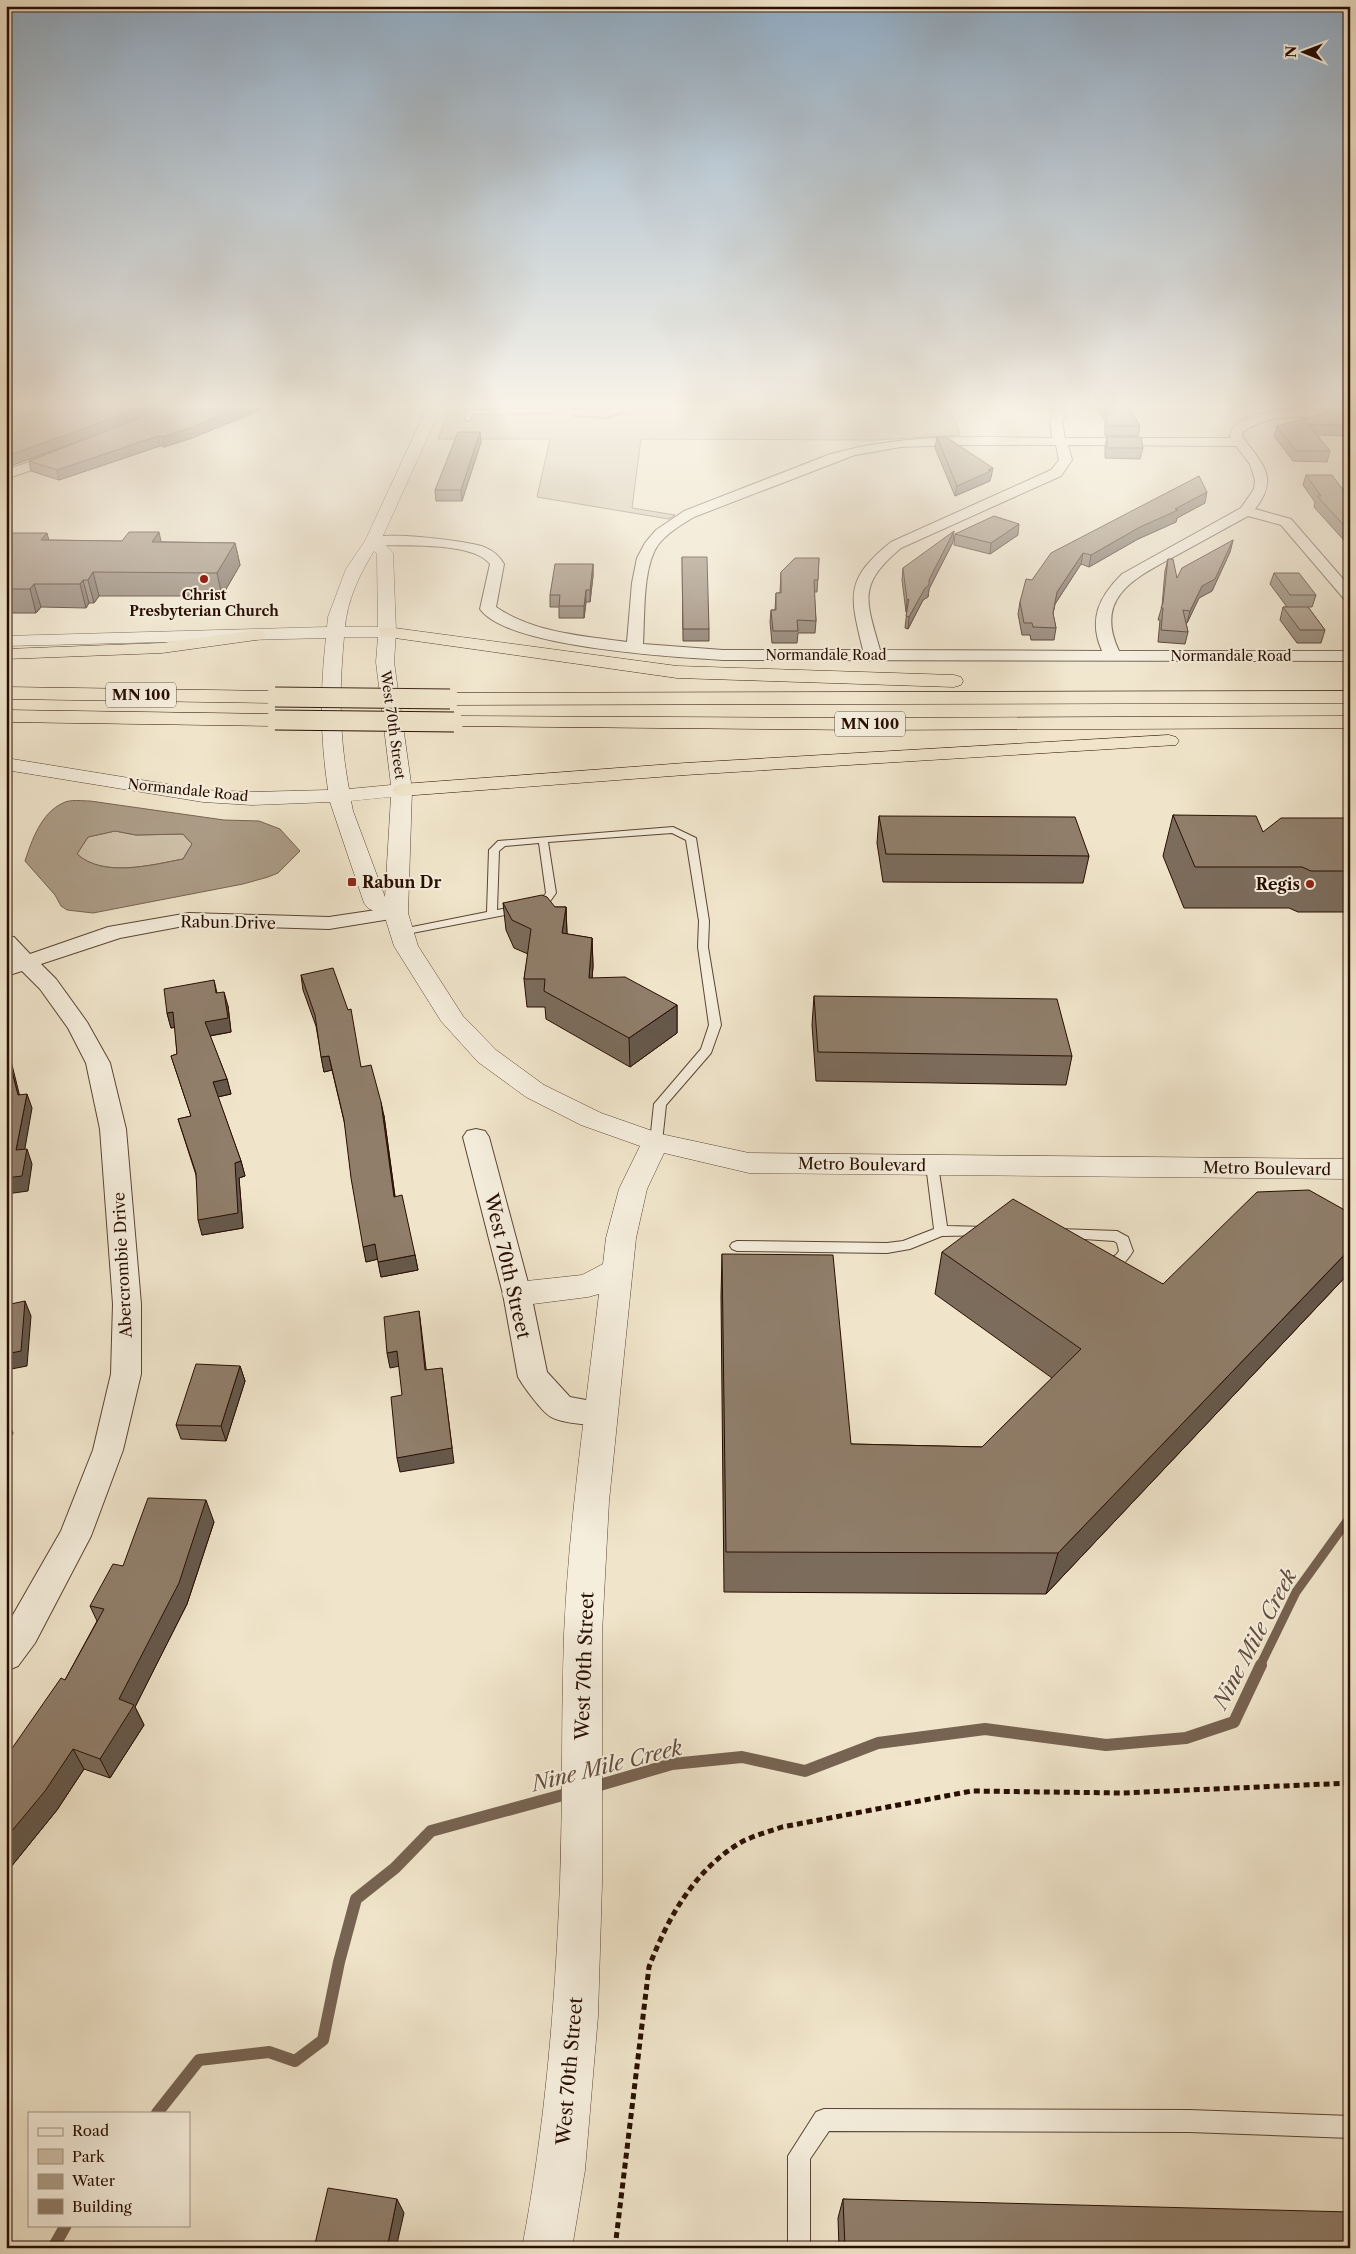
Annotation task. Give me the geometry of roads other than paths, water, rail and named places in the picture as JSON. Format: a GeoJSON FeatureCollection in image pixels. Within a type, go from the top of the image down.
{"type":"FeatureCollection","features":[{"type":"Feature","properties":{"kind":"highway"},"geometry":{"type":"LineString","coordinates":[[387,632],[677,672],[1181,688],[1265,698]]}},
{"type":"Feature","properties":{"kind":"highway"},"geometry":{"type":"LineString","coordinates":[[6,654],[162,648],[257,635]]}},
{"type":"Feature","properties":{"kind":"highway","name":"MN 100"},"geometry":{"type":"LineString","coordinates":[[6,693],[689,700],[1350,697]]}},
{"type":"Feature","properties":{"kind":"highway","name":"MN 100"},"geometry":{"type":"LineString","coordinates":[[6,716],[454,722],[1350,722]]}},
{"type":"Feature","properties":{"kind":"highway"},"geometry":{"type":"LineString","coordinates":[[402,790],[675,770],[1191,739],[1286,723]]}},
{"type":"Feature","properties":{"kind":"street"},"geometry":{"type":"LineString","coordinates":[[386,513],[373,541],[354,569],[337,617],[337,632],[330,685],[331,742],[339,797],[376,903],[399,922]]}},
{"type":"Feature","properties":{"kind":"street"},"geometry":{"type":"LineString","coordinates":[[635,649],[643,564],[647,550],[670,525],[691,513]]}},
{"type":"Feature","properties":{"kind":"street"},"geometry":{"type":"LineString","coordinates":[[873,656],[860,590],[865,574],[878,558],[896,544],[965,513]]}},
{"type":"Feature","properties":{"kind":"street"},"geometry":{"type":"LineString","coordinates":[[1113,656],[1104,638],[1101,621],[1105,605],[1114,590],[1127,577],[1242,513]]}},
{"type":"Feature","properties":{"kind":"street"},"geometry":{"type":"LineString","coordinates":[[1254,513],[1286,522],[1350,597]]}},
{"type":"Feature","properties":{"kind":"street","name":"West 70th Street"},"geometry":{"type":"LineString","coordinates":[[373,541],[385,553],[387,632],[385,662],[402,790],[399,922],[406,946],[454,1021],[488,1056],[535,1091],[591,1119],[656,1142]]}},
{"type":"Feature","properties":{"kind":"street","name":"Normandale Road"},"geometry":{"type":"LineString","coordinates":[[373,541],[449,544],[478,549],[490,554],[496,560],[498,567],[488,600],[488,609],[495,617],[523,628],[635,649],[723,655],[1350,656]]}},
{"type":"Feature","properties":{"kind":"street"},"geometry":{"type":"LineString","coordinates":[[6,641],[387,632]]}},
{"type":"Feature","properties":{"kind":"street","name":"Normandale Road"},"geometry":{"type":"LineString","coordinates":[[6,764],[230,798],[339,797],[402,790]]}},
{"type":"Feature","properties":{"kind":"street","name":"Rabun Drive"},"geometry":{"type":"LineString","coordinates":[[17,965],[116,932],[190,919],[243,920],[273,923],[399,922]]}},
{"type":"Feature","properties":{"kind":"street","name":"Abercrombie Drive"},"geometry":{"type":"LineString","coordinates":[[6,942],[17,965],[48,984],[79,1027],[98,1063],[113,1129],[127,1304],[126,1374],[108,1450],[76,1536],[23,1632],[6,1655]]}},
{"type":"Feature","properties":{"kind":"street","name":"West 70th Street"},"geometry":{"type":"LineString","coordinates":[[476,1137],[517,1294],[533,1377],[561,1408],[602,1414],[592,1501],[582,1633],[580,1867],[575,2016],[561,2170],[547,2248]]}},
{"type":"Feature","properties":{"kind":"street"},"geometry":{"type":"LineString","coordinates":[[602,1414],[621,1238],[633,1189],[656,1142]]}},
{"type":"Feature","properties":{"kind":"street","name":"Metro Boulevard"},"geometry":{"type":"LineString","coordinates":[[656,1142],[749,1163],[1350,1169]]}},
{"type":"Feature","properties":{"kind":"street"},"geometry":{"type":"LineString","coordinates":[[517,1294],[588,1286],[618,1270]]}},
{"type":"Feature","properties":{"kind":"lane"},"geometry":{"type":"LineString","coordinates":[[492,916],[494,850],[502,843],[673,830],[691,838],[704,921],[702,947],[715,1025],[707,1050],[660,1104],[656,1142]]}},
{"type":"Feature","properties":{"kind":"lane"},"geometry":{"type":"LineString","coordinates":[[399,922],[492,916],[542,905],[550,894],[543,840]]}},
{"type":"Feature","properties":{"kind":"lane"},"geometry":{"type":"LineString","coordinates":[[932,1165],[941,1231]]}},
{"type":"Feature","properties":{"kind":"lane"},"geometry":{"type":"LineString","coordinates":[[737,1246],[887,1248],[905,1246],[941,1231],[999,1233]]}},
{"type":"Feature","properties":{"kind":"lane"},"geometry":{"type":"LineString","coordinates":[[1048,1234],[1117,1236],[1123,1240],[1126,1251],[1122,1258],[1114,1264],[1087,1262]]}},
{"type":"Feature","properties":{"kind":"lane"},"geometry":{"type":"LineString","coordinates":[[799,2248],[800,2156],[824,2120],[1189,2121],[1350,2128]]}},
{"type":"Feature","properties":{"kind":"water"},"geometry":{"type":"Polygon","coordinates":[[[87,801],[224,820],[259,821],[280,829],[300,851],[278,873],[243,884],[93,913],[67,910],[61,906],[55,895],[25,861],[38,828],[49,813],[66,802],[87,801]],[[115,831],[88,837],[77,854],[100,866],[128,868],[183,859],[192,844],[183,834],[136,835],[115,831]]]}},
{"type":"Feature","properties":{"kind":"waterway","name":"Nine Mile Creek"},"geometry":{"type":"LineString","coordinates":[[1260,1666],[1296,1592],[1350,1517]]}},
{"type":"Feature","properties":{"kind":"waterway","name":"Nine Mile Creek"},"geometry":{"type":"LineString","coordinates":[[593,1787],[672,1764],[742,1757],[805,1771],[878,1743],[985,1729],[1106,1745],[1186,1738],[1234,1722],[1261,1665]]}},
{"type":"Feature","properties":{"kind":"waterway","name":"Nine Mile Creek"},"geometry":{"type":"LineString","coordinates":[[158,2112],[199,2060],[269,2052],[295,2061],[323,2040],[339,1962],[356,1899],[395,1868],[431,1831],[570,1793]]}},
{"type":"Feature","properties":{"kind":"waterway","name":"Nine Mile Creek"},"geometry":{"type":"LineString","coordinates":[[53,2248],[65,2226]]}},
{"type":"Feature","properties":{"kind":"place","name":"Christ Presbyterian Church"},"geometry":{"type":"Point","coordinates":[204,579]}},
{"type":"Feature","properties":{"kind":"place","name":"Rabun Dr"},"geometry":{"type":"Point","coordinates":[352,882]}},
{"type":"Feature","properties":{"kind":"place","name":"Regis"},"geometry":{"type":"Point","coordinates":[1310,884]}}]}
